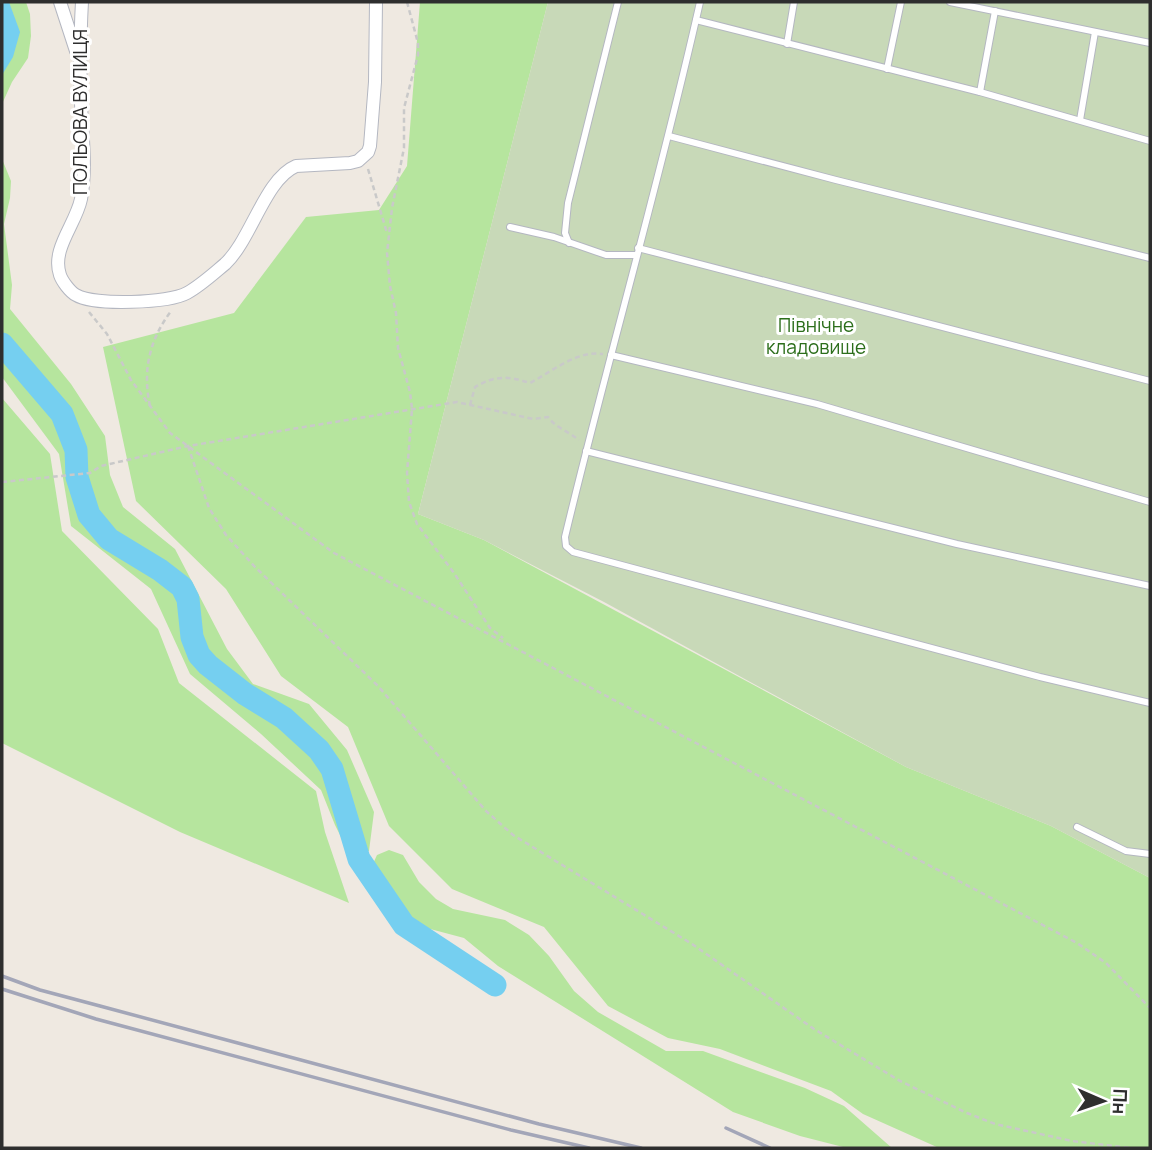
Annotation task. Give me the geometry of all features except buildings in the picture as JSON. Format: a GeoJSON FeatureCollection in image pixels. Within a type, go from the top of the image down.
{"type":"FeatureCollection","features":[{"type":"Feature","properties":{"kind":"street"},"geometry":{"type":"LineString","coordinates":[[60,2],[79,62]]}},
{"type":"Feature","properties":{"kind":"street","name":"ПОЛЬОВА ВУЛИЦЯ"},"geometry":{"type":"LineString","coordinates":[[76,295],[60,276],[58,263],[61,246],[81,200],[84,170],[79,62],[82,2]]}},
{"type":"Feature","properties":{"kind":"street"},"geometry":{"type":"LineString","coordinates":[[76,295],[111,303],[186,295],[239,248],[271,191],[288,169],[296,166],[350,163],[366,155],[370,146],[375,82],[376,2]]}},
{"type":"Feature","properties":{"kind":"lane"},"geometry":{"type":"LineString","coordinates":[[569,243],[565,233],[568,203],[618,2]]}},
{"type":"Feature","properties":{"kind":"lane"},"geometry":{"type":"LineString","coordinates":[[700,2],[669,136],[586,451],[565,537],[566,546],[573,552],[1040,677],[1150,703]]}},
{"type":"Feature","properties":{"kind":"lane"},"geometry":{"type":"LineString","coordinates":[[787,44],[794,2]]}},
{"type":"Feature","properties":{"kind":"lane"},"geometry":{"type":"LineString","coordinates":[[887,69],[901,2]]}},
{"type":"Feature","properties":{"kind":"lane"},"geometry":{"type":"LineString","coordinates":[[955,2],[1150,43]]}},
{"type":"Feature","properties":{"kind":"lane"},"geometry":{"type":"LineString","coordinates":[[981,92],[995,11]]}},
{"type":"Feature","properties":{"kind":"lane"},"geometry":{"type":"LineString","coordinates":[[696,20],[981,92],[1150,141]]}},
{"type":"Feature","properties":{"kind":"lane"},"geometry":{"type":"LineString","coordinates":[[1080,120],[1095,32]]}},
{"type":"Feature","properties":{"kind":"lane"},"geometry":{"type":"LineString","coordinates":[[669,136],[1150,258]]}},
{"type":"Feature","properties":{"kind":"lane"},"geometry":{"type":"LineString","coordinates":[[510,227],[554,237],[606,255],[637,252],[1150,381]]}},
{"type":"Feature","properties":{"kind":"lane"},"geometry":{"type":"LineString","coordinates":[[611,355],[817,404],[1150,502]]}},
{"type":"Feature","properties":{"kind":"lane"},"geometry":{"type":"LineString","coordinates":[[586,451],[957,544],[1150,586]]}},
{"type":"Feature","properties":{"kind":"lane"},"geometry":{"type":"LineString","coordinates":[[1077,827],[1126,851],[1150,855]]}},
{"type":"Feature","properties":{"kind":"path"},"geometry":{"type":"LineString","coordinates":[[407,2],[418,43],[418,55],[404,107],[404,148],[388,234],[388,271],[395,306],[398,348],[412,410],[407,473],[412,512],[417,524],[454,573],[490,628],[507,642]]}},
{"type":"Feature","properties":{"kind":"path"},"geometry":{"type":"LineString","coordinates":[[366,155],[369,177],[388,234]]}},
{"type":"Feature","properties":{"kind":"path"},"geometry":{"type":"LineString","coordinates":[[76,295],[107,334],[131,380],[170,433],[334,553],[1077,943],[1107,963],[1150,1008]]}},
{"type":"Feature","properties":{"kind":"path"},"geometry":{"type":"LineString","coordinates":[[150,407],[146,371],[151,346],[164,320],[186,295]]}},
{"type":"Feature","properties":{"kind":"path"},"geometry":{"type":"LineString","coordinates":[[471,405],[475,387],[492,377],[530,383],[579,355],[592,352],[611,355]]}},
{"type":"Feature","properties":{"kind":"path"},"geometry":{"type":"LineString","coordinates":[[2,482],[90,473],[100,466],[188,446],[457,402],[533,419],[548,418],[554,426],[564,429],[584,443],[586,451]]}},
{"type":"Feature","properties":{"kind":"path"},"geometry":{"type":"LineString","coordinates":[[188,446],[209,508],[226,535],[255,567],[378,687],[486,811],[513,835],[692,944],[814,1029],[900,1081],[995,1124],[1072,1140],[1131,1148]]}},
{"type":"Feature","properties":{"kind":"green space"},"geometry":{"type":"Polygon","coordinates":[[[2,2],[26,2],[30,14],[31,36],[28,58],[12,82],[2,104],[2,2]]]}},
{"type":"Feature","properties":{"kind":"green space"},"geometry":{"type":"Polygon","coordinates":[[[420,2],[548,2],[418,514],[484,540],[906,767],[1051,826],[1150,878],[1150,1148],[939,1148],[863,1114],[831,1091],[720,1049],[668,1038],[608,1006],[544,927],[452,889],[389,826],[348,727],[281,676],[226,589],[136,501],[103,347],[234,313],[306,217],[379,210],[407,166],[420,2]]]}},
{"type":"Feature","properties":{"kind":"green space","name":"Північне кладовище"},"geometry":{"type":"Polygon","coordinates":[[[548,2],[1150,2],[1150,878],[1051,826],[906,767],[604,602],[484,540],[418,514],[548,2]]]}},
{"type":"Feature","properties":{"kind":"green space"},"geometry":{"type":"Polygon","coordinates":[[[2,159],[11,181],[4,224],[12,285],[10,309],[71,384],[105,436],[110,475],[123,507],[175,549],[227,649],[253,684],[309,704],[347,750],[374,812],[369,851],[351,857],[321,790],[261,734],[190,674],[151,589],[71,526],[59,454],[2,377],[2,159]]]}},
{"type":"Feature","properties":{"kind":"green space"},"geometry":{"type":"Polygon","coordinates":[[[2,398],[50,454],[62,531],[158,629],[179,683],[316,791],[325,832],[349,903],[180,832],[2,743],[2,398]]]}},
{"type":"Feature","properties":{"kind":"green space"},"geometry":{"type":"Polygon","coordinates":[[[389,850],[403,855],[419,882],[436,899],[453,909],[505,920],[529,935],[549,956],[574,991],[598,1012],[666,1051],[703,1051],[805,1088],[844,1106],[892,1148],[847,1148],[800,1136],[733,1112],[498,966],[464,938],[419,926],[378,881],[371,868],[377,855],[389,850]]]}},
{"type":"Feature","properties":{"kind":"water"},"geometry":{"type":"Polygon","coordinates":[[[2,2],[9,2],[20,32],[13,57],[2,75],[2,2]]]}},
{"type":"Feature","properties":{"kind":"waterway"},"geometry":{"type":"LineString","coordinates":[[2,344],[62,414],[76,450],[77,477],[89,515],[109,539],[160,570],[182,587],[188,599],[192,637],[199,655],[208,665],[245,694],[284,718],[319,750],[332,769],[359,859],[404,925],[495,985]]}},
{"type":"Feature","properties":{"kind":"railway"},"geometry":{"type":"LineString","coordinates":[[2,976],[40,990],[539,1124],[641,1148]]}},
{"type":"Feature","properties":{"kind":"railway"},"geometry":{"type":"LineString","coordinates":[[2,989],[96,1019],[511,1130],[589,1148]]}},
{"type":"Feature","properties":{"kind":"railway"},"geometry":{"type":"LineString","coordinates":[[726,1128],[770,1148]]}}]}
